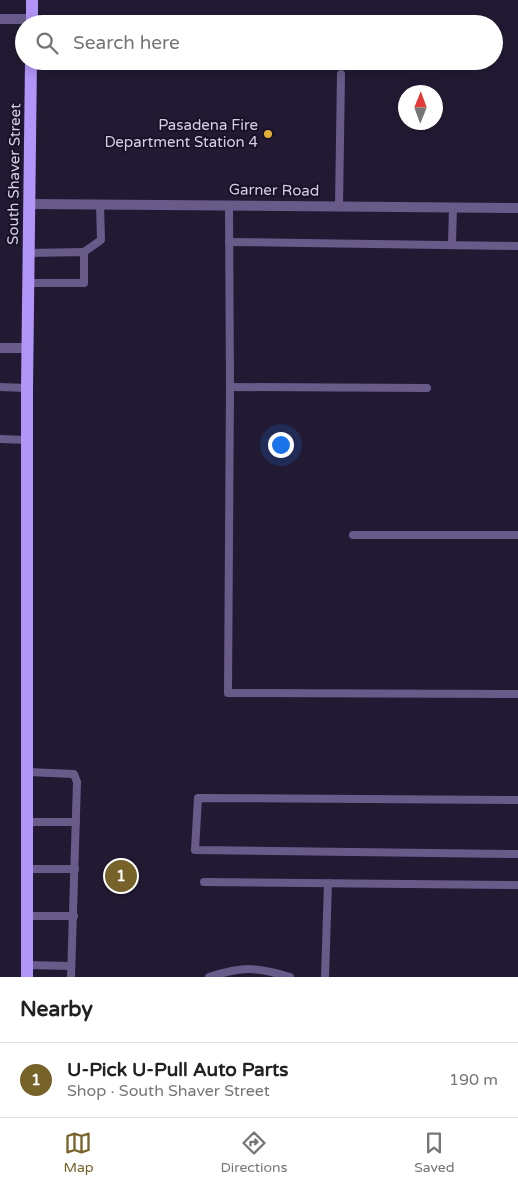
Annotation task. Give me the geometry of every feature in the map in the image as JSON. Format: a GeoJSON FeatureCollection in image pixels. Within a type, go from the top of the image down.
{"type":"FeatureCollection","features":[{"type":"Feature","properties":{"kind":"main road"},"geometry":{"type":"LineString","coordinates":[[32,0],[32,15]]}},
{"type":"Feature","properties":{"kind":"main road","name":"South Shaver Street"},"geometry":{"type":"LineString","coordinates":[[27,971],[28,348],[31,70]]}},
{"type":"Feature","properties":{"kind":"street"},"geometry":{"type":"LineString","coordinates":[[0,19],[15,20]]}},
{"type":"Feature","properties":{"kind":"street","name":"Garner Road"},"geometry":{"type":"LineString","coordinates":[[30,204],[518,208]]}},
{"type":"Feature","properties":{"kind":"street"},"geometry":{"type":"LineString","coordinates":[[0,348],[28,348]]}},
{"type":"Feature","properties":{"kind":"lane"},"geometry":{"type":"LineString","coordinates":[[340,206],[341,74]]}},
{"type":"Feature","properties":{"kind":"lane"},"geometry":{"type":"LineString","coordinates":[[29,253],[84,252],[101,240],[100,204]]}},
{"type":"Feature","properties":{"kind":"lane"},"geometry":{"type":"LineString","coordinates":[[229,205],[228,693],[518,694]]}},
{"type":"Feature","properties":{"kind":"lane"},"geometry":{"type":"LineString","coordinates":[[452,245],[453,207]]}},
{"type":"Feature","properties":{"kind":"lane"},"geometry":{"type":"LineString","coordinates":[[229,242],[518,246]]}},
{"type":"Feature","properties":{"kind":"lane"},"geometry":{"type":"LineString","coordinates":[[29,283],[84,282],[84,252]]}},
{"type":"Feature","properties":{"kind":"lane"},"geometry":{"type":"LineString","coordinates":[[0,387],[28,388]]}},
{"type":"Feature","properties":{"kind":"lane"},"geometry":{"type":"LineString","coordinates":[[230,387],[427,388]]}},
{"type":"Feature","properties":{"kind":"lane"},"geometry":{"type":"LineString","coordinates":[[0,439],[28,440]]}},
{"type":"Feature","properties":{"kind":"lane"},"geometry":{"type":"LineString","coordinates":[[353,535],[518,535]]}},
{"type":"Feature","properties":{"kind":"lane"},"geometry":{"type":"LineString","coordinates":[[27,772],[74,774],[77,782],[71,977]]}},
{"type":"Feature","properties":{"kind":"lane"},"geometry":{"type":"LineString","coordinates":[[518,800],[198,798],[195,850],[518,854]]}},
{"type":"Feature","properties":{"kind":"lane"},"geometry":{"type":"LineString","coordinates":[[27,822],[76,822]]}},
{"type":"Feature","properties":{"kind":"lane"},"geometry":{"type":"LineString","coordinates":[[27,869],[75,869]]}},
{"type":"Feature","properties":{"kind":"lane"},"geometry":{"type":"LineString","coordinates":[[204,882],[518,885]]}},
{"type":"Feature","properties":{"kind":"lane"},"geometry":{"type":"LineString","coordinates":[[325,977],[328,883]]}},
{"type":"Feature","properties":{"kind":"lane"},"geometry":{"type":"LineString","coordinates":[[27,916],[74,916]]}},
{"type":"Feature","properties":{"kind":"lane"},"geometry":{"type":"LineString","coordinates":[[27,971],[71,966]]}},
{"type":"Feature","properties":{"kind":"lane"},"geometry":{"type":"LineString","coordinates":[[209,977],[230,970],[259,968],[290,977]]}},
{"type":"Feature","properties":{"kind":"place","name":"Pasadena Fire Department Station 4"},"geometry":{"type":"Point","coordinates":[268,134]}},
{"type":"Feature","properties":{"kind":"place","name":"U-Pick U-Pull Auto Parts"},"geometry":{"type":"Point","coordinates":[121,876]}}]}
